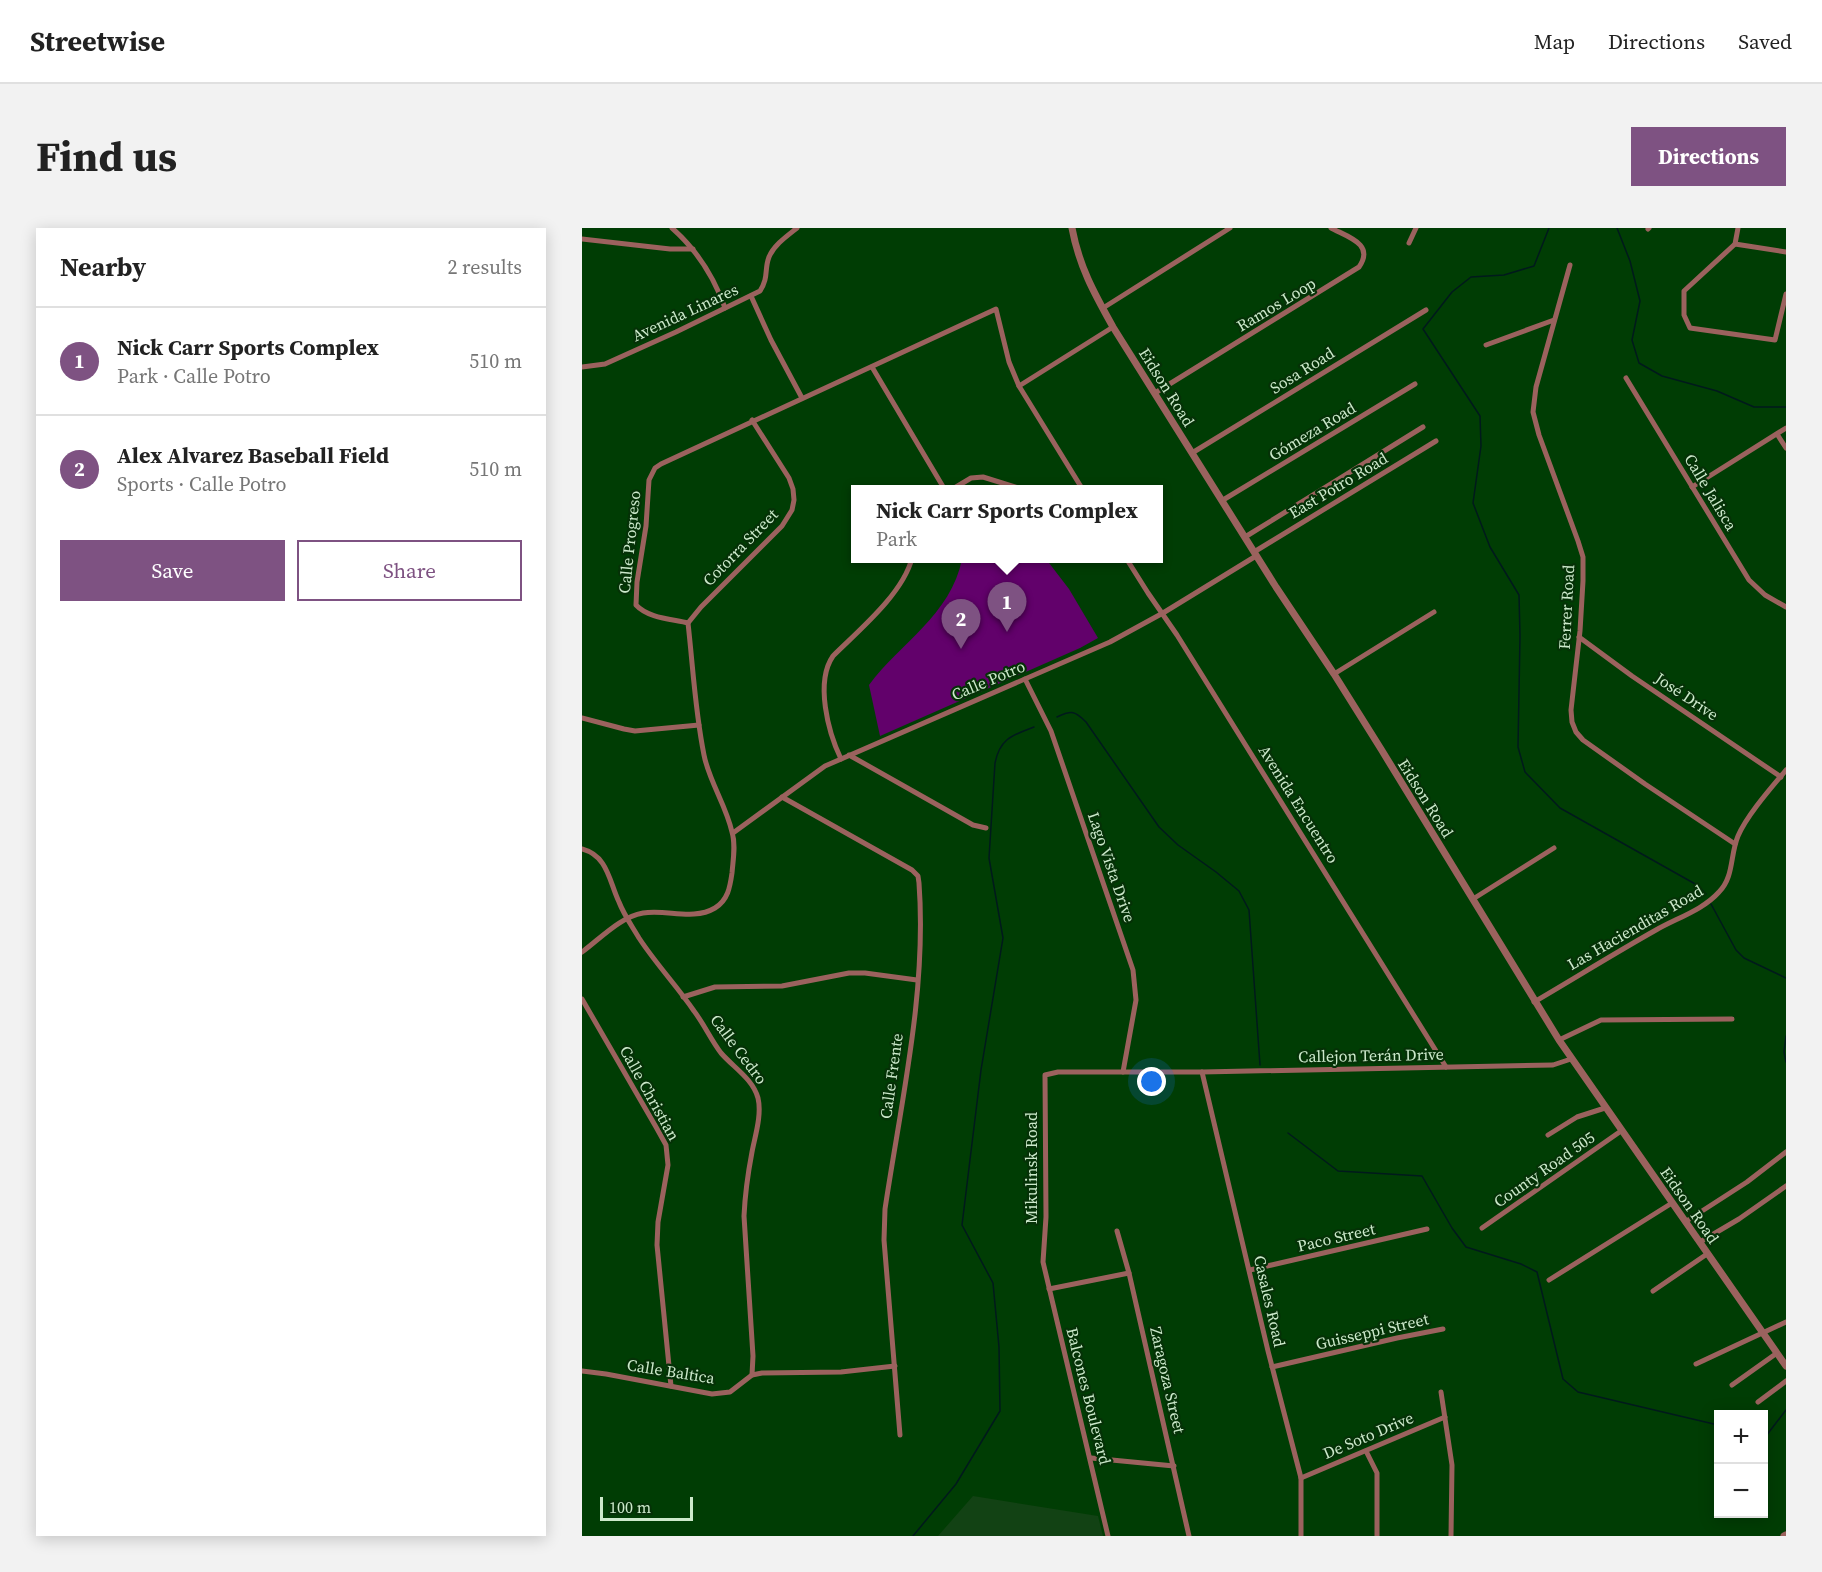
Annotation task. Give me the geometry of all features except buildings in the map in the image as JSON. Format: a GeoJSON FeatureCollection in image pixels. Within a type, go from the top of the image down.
{"type":"FeatureCollection","features":[{"type":"Feature","properties":{"kind":"street"},"geometry":{"type":"LineString","coordinates":[[672,228],[693,249],[711,277],[725,308]]}},
{"type":"Feature","properties":{"kind":"street","name":"Avenida Linares"},"geometry":{"type":"LineString","coordinates":[[582,367],[605,364],[760,291],[766,281],[766,269],[770,255],[778,244],[797,228]]}},
{"type":"Feature","properties":{"kind":"street","name":"Eidson Road"},"geometry":{"type":"LineString","coordinates":[[1071,228],[1082,268],[1113,327],[1255,554],[1334,674],[1534,1002],[1571,1059],[1786,1366]]}},
{"type":"Feature","properties":{"kind":"street"},"geometry":{"type":"LineString","coordinates":[[1103,308],[1230,228]]}},
{"type":"Feature","properties":{"kind":"street","name":"Ramos Loop"},"geometry":{"type":"LineString","coordinates":[[1155,393],[1359,267],[1364,260],[1363,249],[1355,240],[1331,228]]}},
{"type":"Feature","properties":{"kind":"street"},"geometry":{"type":"LineString","coordinates":[[1409,243],[1416,228]]}},
{"type":"Feature","properties":{"kind":"street"},"geometry":{"type":"LineString","coordinates":[[1738,228],[1735,244],[1684,291],[1684,315],[1690,328],[1775,340],[1786,294]]}},
{"type":"Feature","properties":{"kind":"street"},"geometry":{"type":"LineString","coordinates":[[582,238],[670,249],[693,249]]}},
{"type":"Feature","properties":{"kind":"street"},"geometry":{"type":"LineString","coordinates":[[1735,244],[1786,252]]}},
{"type":"Feature","properties":{"kind":"street","name":"Ferrer Road"},"geometry":{"type":"LineString","coordinates":[[1570,266],[1536,387],[1533,412],[1539,435],[1583,557],[1572,722],[1576,732],[1583,740],[1735,844]]}},
{"type":"Feature","properties":{"kind":"street"},"geometry":{"type":"LineString","coordinates":[[751,296],[802,398]]}},
{"type":"Feature","properties":{"kind":"street","name":"Calle Progreso"},"geometry":{"type":"LineString","coordinates":[[688,623],[652,615],[636,605],[649,480],[655,468],[752,420],[996,309],[1009,362],[1019,386]]}},
{"type":"Feature","properties":{"kind":"street","name":"Sosa Road"},"geometry":{"type":"LineString","coordinates":[[1192,453],[1426,310]]}},
{"type":"Feature","properties":{"kind":"street"},"geometry":{"type":"LineString","coordinates":[[1486,345],[1554,320]]}},
{"type":"Feature","properties":{"kind":"street"},"geometry":{"type":"LineString","coordinates":[[1081,485],[1019,386],[1113,327]]}},
{"type":"Feature","properties":{"kind":"street"},"geometry":{"type":"LineString","coordinates":[[872,367],[943,485]]}},
{"type":"Feature","properties":{"kind":"street","name":"Calle Jalisca"},"geometry":{"type":"LineString","coordinates":[[1626,378],[1749,579],[1765,595],[1786,608]]}},
{"type":"Feature","properties":{"kind":"street","name":"Gómeza Road"},"geometry":{"type":"LineString","coordinates":[[1223,500],[1415,384]]}},
{"type":"Feature","properties":{"kind":"street","name":"Cotorra Street"},"geometry":{"type":"LineString","coordinates":[[688,623],[782,526],[792,510],[793,489],[789,478],[752,420]]}},
{"type":"Feature","properties":{"kind":"street"},"geometry":{"type":"LineString","coordinates":[[1245,537],[1423,427]]}},
{"type":"Feature","properties":{"kind":"street"},"geometry":{"type":"LineString","coordinates":[[1692,487],[1786,428]]}},
{"type":"Feature","properties":{"kind":"street"},"geometry":{"type":"LineString","coordinates":[[1777,434],[1786,448]]}},
{"type":"Feature","properties":{"kind":"street","name":"East Potro Road"},"geometry":{"type":"LineString","coordinates":[[1255,554],[1436,441]]}},
{"type":"Feature","properties":{"kind":"street"},"geometry":{"type":"LineString","coordinates":[[958,485],[971,478],[983,477],[1011,485]]}},
{"type":"Feature","properties":{"kind":"street","name":"Calle Potro"},"geometry":{"type":"LineString","coordinates":[[733,833],[825,766],[1110,642],[1163,613],[1255,554]]}},
{"type":"Feature","properties":{"kind":"street"},"geometry":{"type":"LineString","coordinates":[[841,759],[828,721],[825,679],[828,664],[833,656],[877,613],[906,574],[910,563]]}},
{"type":"Feature","properties":{"kind":"street","name":"Avenida Encuentro"},"geometry":{"type":"LineString","coordinates":[[1129,563],[1163,613],[1446,1067]]}},
{"type":"Feature","properties":{"kind":"street"},"geometry":{"type":"LineString","coordinates":[[1334,674],[1434,612]]}},
{"type":"Feature","properties":{"kind":"street"},"geometry":{"type":"LineString","coordinates":[[582,952],[627,918],[645,913],[694,914],[705,912],[722,903],[729,892],[734,849],[733,833],[704,758],[688,623]]}},
{"type":"Feature","properties":{"kind":"street","name":"José Drive"},"geometry":{"type":"LineString","coordinates":[[1579,637],[1632,676],[1781,777]]}},
{"type":"Feature","properties":{"kind":"street","name":"Lago Vista Drive"},"geometry":{"type":"LineString","coordinates":[[1025,679],[1051,731],[1133,970],[1136,1000],[1123,1072]]}},
{"type":"Feature","properties":{"kind":"street"},"geometry":{"type":"LineString","coordinates":[[582,718],[635,731],[699,725]]}},
{"type":"Feature","properties":{"kind":"street"},"geometry":{"type":"LineString","coordinates":[[849,755],[973,825],[986,828]]}},
{"type":"Feature","properties":{"kind":"street","name":"Las Hacienditas Road"},"geometry":{"type":"LineString","coordinates":[[1534,1002],[1715,896],[1726,883],[1735,844],[1741,830],[1786,770]]}},
{"type":"Feature","properties":{"kind":"street","name":"Calle Frente"},"geometry":{"type":"LineString","coordinates":[[782,797],[906,866],[918,876],[920,942],[917,980],[905,1082],[884,1220],[884,1252],[900,1436]]}},
{"type":"Feature","properties":{"kind":"street"},"geometry":{"type":"LineString","coordinates":[[1473,899],[1554,848]]}},
{"type":"Feature","properties":{"kind":"street","name":"Calle Cedro"},"geometry":{"type":"LineString","coordinates":[[582,849],[594,853],[599,858],[627,918],[658,965],[700,1019],[720,1051],[749,1081],[758,1097],[758,1121],[744,1216],[753,1356],[752,1376]]}},
{"type":"Feature","properties":{"kind":"street"},"geometry":{"type":"LineString","coordinates":[[683,997],[715,987],[782,986],[849,973],[917,980]]}},
{"type":"Feature","properties":{"kind":"street","name":"Calle Christian"},"geometry":{"type":"LineString","coordinates":[[582,999],[666,1145],[668,1165],[658,1222],[657,1245],[671,1386]]}},
{"type":"Feature","properties":{"kind":"street"},"geometry":{"type":"LineString","coordinates":[[1559,1040],[1601,1020],[1732,1019]]}},
{"type":"Feature","properties":{"kind":"street","name":"Callejon Terán Drive"},"geometry":{"type":"LineString","coordinates":[[1045,1075],[1058,1072],[1202,1072],[1553,1065],[1571,1059]]}},
{"type":"Feature","properties":{"kind":"street","name":"Casales Road"},"geometry":{"type":"LineString","coordinates":[[1202,1072],[1272,1367],[1301,1478],[1301,1536]]}},
{"type":"Feature","properties":{"kind":"street","name":"Mikulinsk Road"},"geometry":{"type":"LineString","coordinates":[[1043,1262],[1046,1217],[1045,1075]]}},
{"type":"Feature","properties":{"kind":"street"},"geometry":{"type":"LineString","coordinates":[[1548,1135],[1577,1117],[1605,1108]]}},
{"type":"Feature","properties":{"kind":"street","name":"County Road 505"},"geometry":{"type":"LineString","coordinates":[[1482,1228],[1621,1131]]}},
{"type":"Feature","properties":{"kind":"street"},"geometry":{"type":"LineString","coordinates":[[1685,1222],[1747,1182],[1786,1152]]}},
{"type":"Feature","properties":{"kind":"street"},"geometry":{"type":"LineString","coordinates":[[1700,1242],[1739,1219],[1786,1186]]}},
{"type":"Feature","properties":{"kind":"street"},"geometry":{"type":"LineString","coordinates":[[1549,1280],[1672,1203]]}},
{"type":"Feature","properties":{"kind":"street","name":"Paco Street"},"geometry":{"type":"LineString","coordinates":[[1250,1270],[1427,1229]]}},
{"type":"Feature","properties":{"kind":"street","name":"Zaragoza Street"},"geometry":{"type":"LineString","coordinates":[[1117,1231],[1129,1273],[1189,1536]]}},
{"type":"Feature","properties":{"kind":"street"},"geometry":{"type":"LineString","coordinates":[[1653,1291],[1707,1254]]}},
{"type":"Feature","properties":{"kind":"street","name":"Balcones Boulevard"},"geometry":{"type":"LineString","coordinates":[[1043,1262],[1108,1536]]}},
{"type":"Feature","properties":{"kind":"street"},"geometry":{"type":"LineString","coordinates":[[1049,1289],[1129,1273]]}},
{"type":"Feature","properties":{"kind":"street"},"geometry":{"type":"LineString","coordinates":[[1696,1364],[1786,1322]]}},
{"type":"Feature","properties":{"kind":"street","name":"Guisseppi Street"},"geometry":{"type":"LineString","coordinates":[[1272,1367],[1443,1329]]}},
{"type":"Feature","properties":{"kind":"street"},"geometry":{"type":"LineString","coordinates":[[1732,1385],[1777,1353]]}},
{"type":"Feature","properties":{"kind":"street","name":"Calle Baltica"},"geometry":{"type":"LineString","coordinates":[[582,1371],[712,1394],[730,1392],[752,1376],[769,1373],[841,1372],[895,1366]]}},
{"type":"Feature","properties":{"kind":"street"},"geometry":{"type":"LineString","coordinates":[[1758,1402],[1786,1381]]}},
{"type":"Feature","properties":{"kind":"street"},"geometry":{"type":"LineString","coordinates":[[1441,1392],[1452,1465],[1451,1536]]}},
{"type":"Feature","properties":{"kind":"street","name":"De Soto Drive"},"geometry":{"type":"LineString","coordinates":[[1301,1478],[1445,1418]]}},
{"type":"Feature","properties":{"kind":"street"},"geometry":{"type":"LineString","coordinates":[[1366,1451],[1377,1473],[1377,1536]]}},
{"type":"Feature","properties":{"kind":"street"},"geometry":{"type":"LineString","coordinates":[[1091,1458],[1174,1466]]}},
{"type":"Feature","properties":{"kind":"shaded area"},"geometry":{"type":"Polygon","coordinates":[[[961,563],[1049,563],[1069,589],[1098,638],[880,736],[869,685],[936,612],[956,579],[961,563]]]}},
{"type":"Feature","properties":{"kind":"shaded area"},"geometry":{"type":"Polygon","coordinates":[[[973,1496],[1098,1516],[1103,1536],[938,1536],[973,1496]]]}},
{"type":"Feature","properties":{"kind":"waterway"},"geometry":{"type":"LineString","coordinates":[[1549,228],[1534,266],[1504,275],[1471,277],[1452,292],[1423,329],[1480,416],[1481,446],[1473,503],[1490,547],[1519,595],[1518,747],[1525,772],[1560,808],[1697,885],[1706,894]]}},
{"type":"Feature","properties":{"kind":"waterway"},"geometry":{"type":"LineString","coordinates":[[1617,228],[1630,261],[1640,301],[1632,340],[1639,363],[1662,376],[1717,391],[1754,407],[1786,407]]}},
{"type":"Feature","properties":{"kind":"waterway"},"geometry":{"type":"LineString","coordinates":[[1057,717],[1073,713],[1082,718],[1159,827],[1178,845],[1239,891],[1249,910],[1260,1065]]}},
{"type":"Feature","properties":{"kind":"waterway"},"geometry":{"type":"LineString","coordinates":[[913,1536],[956,1484],[1000,1411],[999,1347],[993,1283],[962,1225],[981,1070],[1003,938],[989,858],[995,763],[1000,748],[1008,739],[1034,727]]}},
{"type":"Feature","properties":{"kind":"waterway"},"geometry":{"type":"LineString","coordinates":[[1711,904],[1736,950],[1744,958],[1786,978]]}},
{"type":"Feature","properties":{"kind":"waterway"},"geometry":{"type":"LineString","coordinates":[[1786,1036],[1784,1052],[1786,1062]]}},
{"type":"Feature","properties":{"kind":"waterway"},"geometry":{"type":"LineString","coordinates":[[1288,1133],[1338,1171],[1422,1176],[1452,1228],[1466,1247],[1521,1264],[1537,1272],[1563,1379],[1578,1392],[1714,1424]]}},
{"type":"Feature","properties":{"kind":"waterway"},"geometry":{"type":"LineString","coordinates":[[1768,1433],[1786,1410]]}},
{"type":"Feature","properties":{"kind":"place","name":"Nick Carr Sports Complex"},"geometry":{"type":"Point","coordinates":[1007,632]}},
{"type":"Feature","properties":{"kind":"place","name":"Alex Alvarez Baseball Field"},"geometry":{"type":"Point","coordinates":[961,649]}}]}
